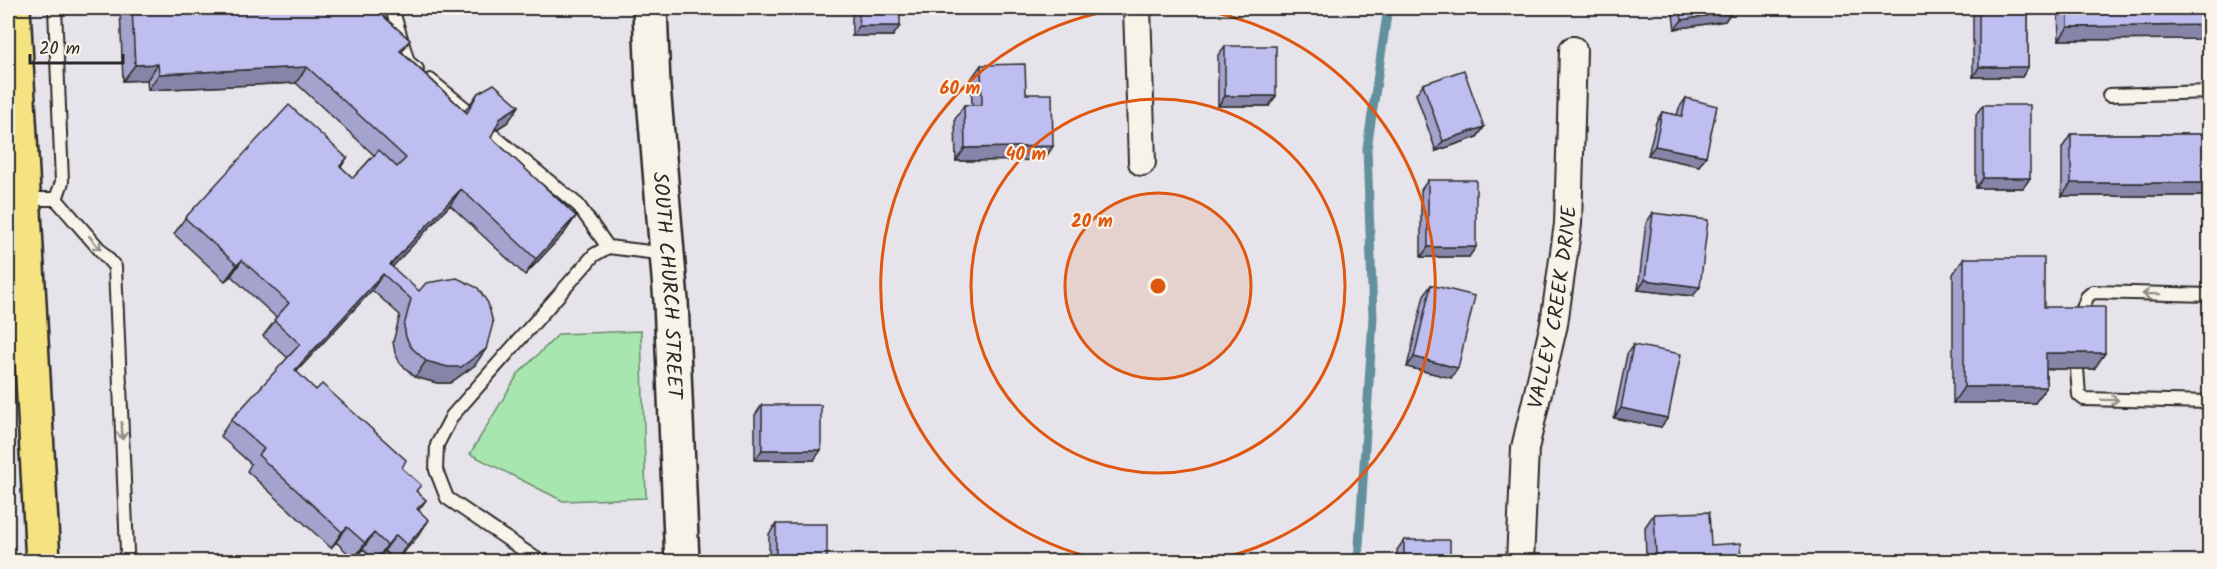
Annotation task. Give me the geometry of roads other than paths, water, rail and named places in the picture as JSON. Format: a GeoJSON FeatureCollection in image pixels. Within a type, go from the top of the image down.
{"type":"FeatureCollection","features":[{"type":"Feature","properties":{"kind":"main road"},"geometry":{"type":"LineString","coordinates":[[13,8],[43,561]]}},
{"type":"Feature","properties":{"kind":"street","name":"SOUTH CHURCH STREET"},"geometry":{"type":"LineString","coordinates":[[650,8],[653,86],[667,254],[682,561]]}},
{"type":"Feature","properties":{"kind":"street"},"geometry":{"type":"LineString","coordinates":[[1137,8],[1142,162]]}},
{"type":"Feature","properties":{"kind":"street","name":"VALLEY CREEK DRIVE"},"geometry":{"type":"LineString","coordinates":[[1520,561],[1525,448],[1554,324],[1568,224],[1573,50]]}},
{"type":"Feature","properties":{"kind":"lane"},"geometry":{"type":"LineString","coordinates":[[55,8],[62,182],[56,199]]}},
{"type":"Feature","properties":{"kind":"lane"},"geometry":{"type":"LineString","coordinates":[[392,8],[408,62],[466,109]]}},
{"type":"Feature","properties":{"kind":"lane"},"geometry":{"type":"LineString","coordinates":[[2109,95],[2210,92]]}},
{"type":"Feature","properties":{"kind":"lane"},"geometry":{"type":"LineString","coordinates":[[490,133],[578,205],[608,247]]}},
{"type":"Feature","properties":{"kind":"lane"},"geometry":{"type":"LineString","coordinates":[[24,199],[56,199],[115,267],[127,551],[124,561]]}},
{"type":"Feature","properties":{"kind":"lane"},"geometry":{"type":"LineString","coordinates":[[541,561],[447,498],[436,470],[437,445],[452,416],[594,255],[608,247],[667,254]]}},
{"type":"Feature","properties":{"kind":"lane"},"geometry":{"type":"LineString","coordinates":[[2078,323],[2087,297],[2093,292],[2210,295]]}},
{"type":"Feature","properties":{"kind":"lane"},"geometry":{"type":"LineString","coordinates":[[2078,369],[2079,395],[2084,399],[2210,402]]}},
{"type":"Feature","properties":{"kind":"waterway"},"geometry":{"type":"LineString","coordinates":[[1358,562],[1373,317],[1367,148],[1388,8]]}}]}
